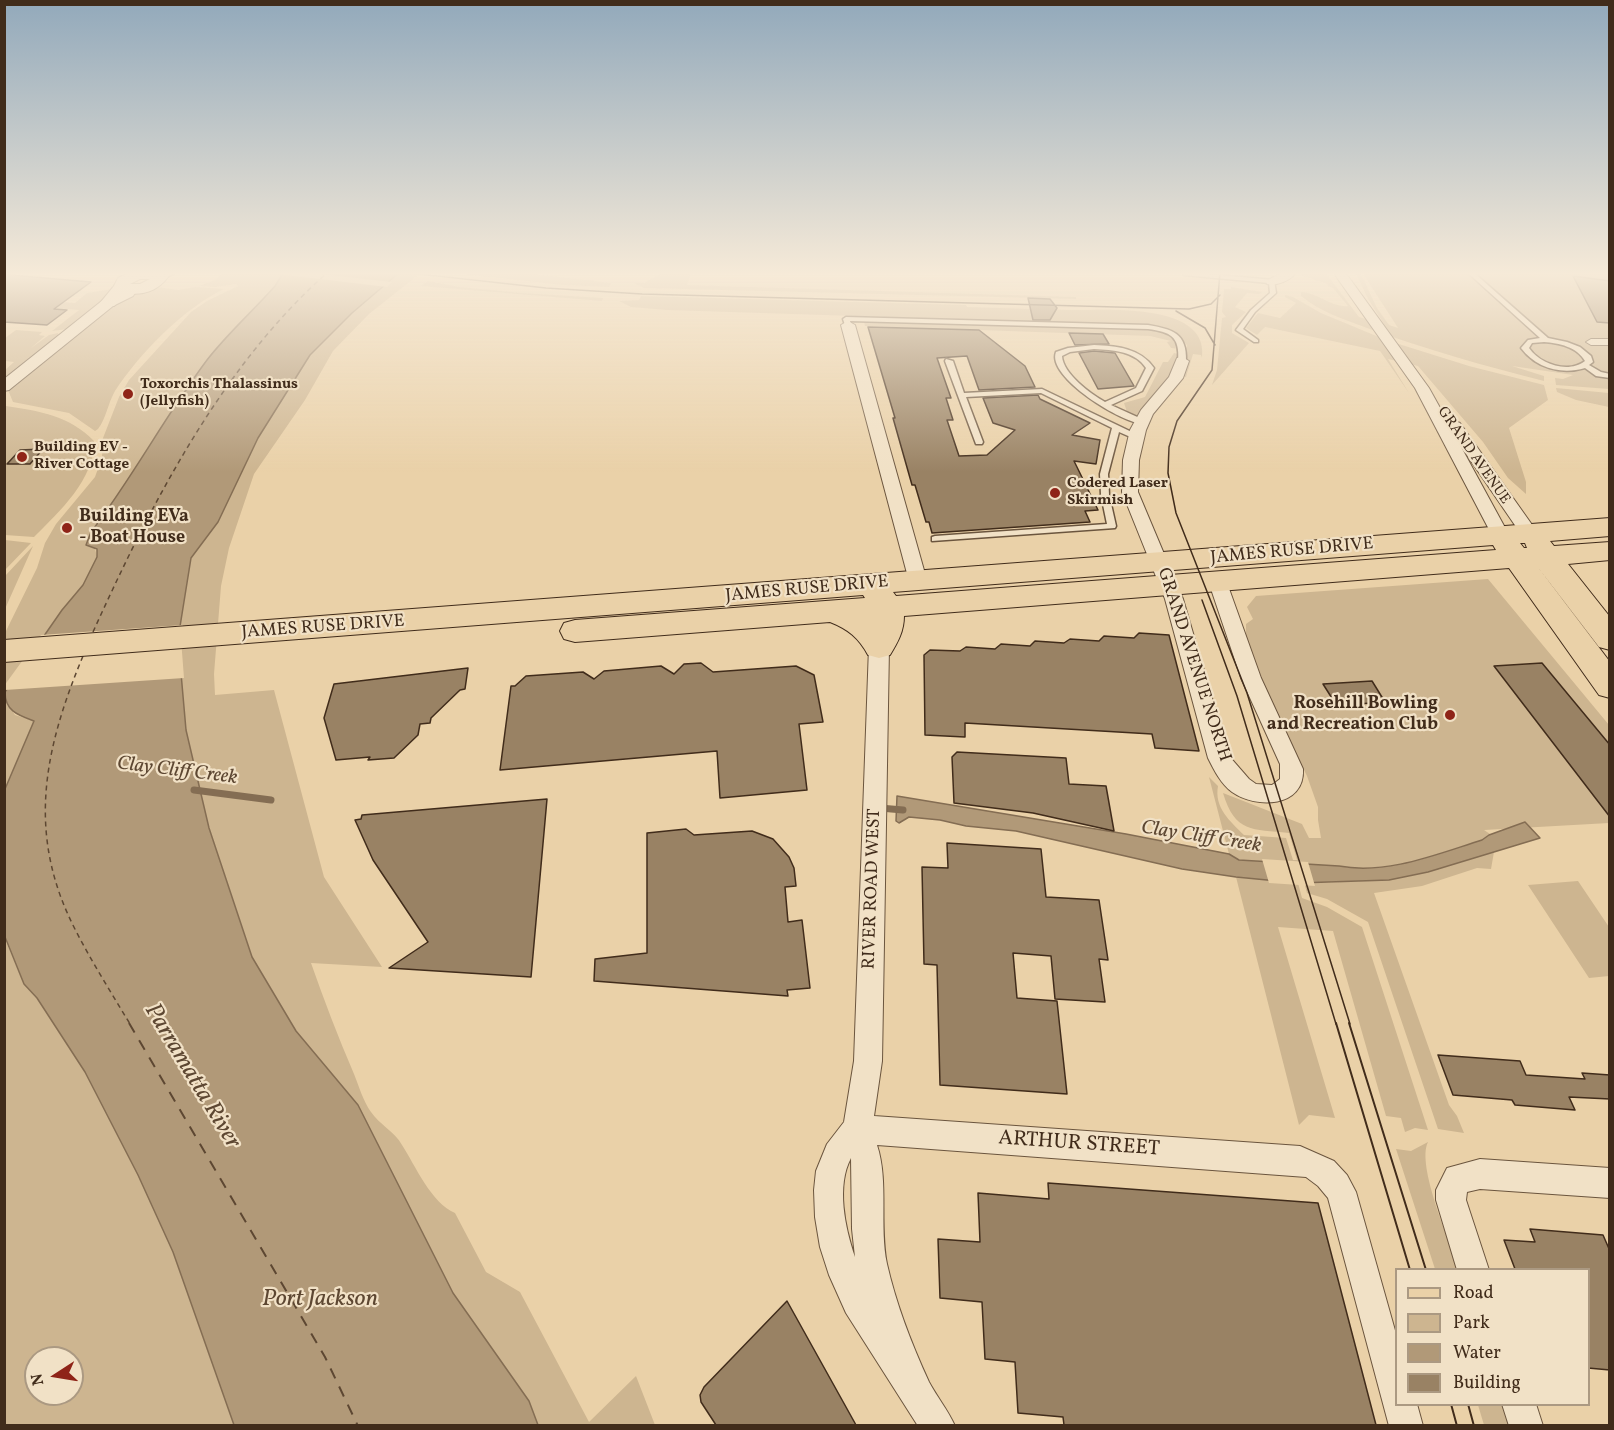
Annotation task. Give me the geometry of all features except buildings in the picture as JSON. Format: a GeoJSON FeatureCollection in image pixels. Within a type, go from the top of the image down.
{"type":"FeatureCollection","features":[{"type":"Feature","properties":{"kind":"main road","name":"JAMES RUSE DRIVE"},"geometry":{"type":"LineString","coordinates":[[4,673],[863,585],[918,581],[1165,574],[1218,583],[1478,561],[1529,533],[1610,527]]}},
{"type":"Feature","properties":{"kind":"main road"},"geometry":{"type":"LineString","coordinates":[[1529,533],[1610,639]]}},
{"type":"Feature","properties":{"kind":"main road","name":"JAMES RUSE DRIVE"},"geometry":{"type":"LineString","coordinates":[[4,651],[352,637],[834,612],[888,608],[1165,574],[1507,547],[1548,556],[1610,551]]}},
{"type":"Feature","properties":{"kind":"main road"},"geometry":{"type":"LineString","coordinates":[[1507,547],[1610,686]]}},
{"type":"Feature","properties":{"kind":"main road"},"geometry":{"type":"LineString","coordinates":[[1478,561],[1513,585],[1588,674],[1610,692]]}},
{"type":"Feature","properties":{"kind":"main road"},"geometry":{"type":"LineString","coordinates":[[834,612],[858,621],[867,628],[879,648],[888,634],[888,608],[884,599],[863,585]]}},
{"type":"Feature","properties":{"kind":"street"},"geometry":{"type":"LineString","coordinates":[[4,387],[64,339]]}},
{"type":"Feature","properties":{"kind":"street"},"geometry":{"type":"LineString","coordinates":[[852,339],[918,581]]}},
{"type":"Feature","properties":{"kind":"street","name":"GRAND AVENUE"},"geometry":{"type":"LineString","coordinates":[[1387,339],[1411,373],[1453,423],[1529,533]]}},
{"type":"Feature","properties":{"kind":"street"},"geometry":{"type":"LineString","coordinates":[[1591,342],[1610,342]]}},
{"type":"Feature","properties":{"kind":"street"},"geometry":{"type":"LineString","coordinates":[[1138,430],[1176,378],[1182,361]]}},
{"type":"Feature","properties":{"kind":"street","name":"GRAND AVENUE"},"geometry":{"type":"LineString","coordinates":[[1411,373],[1507,547]]}},
{"type":"Feature","properties":{"kind":"street","name":"GRAND AVENUE NORTH"},"geometry":{"type":"LineString","coordinates":[[1138,430],[1131,460],[1130,492],[1165,574],[1184,630],[1218,758],[1231,777],[1242,787],[1257,794],[1269,795],[1281,792],[1290,784],[1293,772],[1271,725],[1218,583]]}},
{"type":"Feature","properties":{"kind":"street","name":"RIVER ROAD WEST"},"geometry":{"type":"LineString","coordinates":[[879,648],[868,1061],[857,1129],[842,1146],[831,1170],[828,1199],[836,1250],[849,1287],[862,1314],[938,1425]]}},
{"type":"Feature","properties":{"kind":"street","name":"ARTHUR STREET"},"geometry":{"type":"LineString","coordinates":[[857,1129],[1300,1161],[1324,1170],[1341,1192],[1395,1388]]}},
{"type":"Feature","properties":{"kind":"street"},"geometry":{"type":"LineString","coordinates":[[1473,1268],[1453,1211],[1451,1190],[1458,1179],[1480,1174],[1610,1183]]}},
{"type":"Feature","properties":{"kind":"street"},"geometry":{"type":"LineString","coordinates":[[1401,1406],[1406,1425]]}},
{"type":"Feature","properties":{"kind":"street"},"geometry":{"type":"LineString","coordinates":[[1520,1406],[1526,1425]]}},
{"type":"Feature","properties":{"kind":"lane"},"geometry":{"type":"LineString","coordinates":[[1179,339],[1183,345],[1182,361]]}},
{"type":"Feature","properties":{"kind":"lane"},"geometry":{"type":"LineString","coordinates":[[1252,339],[1256,341]]}},
{"type":"Feature","properties":{"kind":"lane"},"geometry":{"type":"LineString","coordinates":[[1586,366],[1589,362],[1588,357],[1576,348],[1545,339],[1537,339],[1527,344],[1527,352],[1539,361],[1572,369],[1586,366],[1599,374],[1610,376]]}},
{"type":"Feature","properties":{"kind":"lane"},"geometry":{"type":"LineString","coordinates":[[1106,404],[1139,389],[1149,370],[1148,362],[1137,354],[1114,349],[1068,350],[1059,354],[1059,364],[1076,386],[1106,404],[1138,430]]}},
{"type":"Feature","properties":{"kind":"lane"},"geometry":{"type":"LineString","coordinates":[[949,361],[979,442]]}},
{"type":"Feature","properties":{"kind":"lane"},"geometry":{"type":"LineString","coordinates":[[962,395],[1042,391],[1116,427],[1138,430]]}},
{"type":"Feature","properties":{"kind":"lane"},"geometry":{"type":"LineString","coordinates":[[935,539],[1112,526],[1105,495],[1104,474],[1116,427]]}},
{"type":"Feature","properties":{"kind":"green space"},"geometry":{"type":"Polygon","coordinates":[[[5,339],[42,339],[31,348],[44,339],[55,339],[5,382],[5,370],[14,362],[5,361],[5,339]]]}},
{"type":"Feature","properties":{"kind":"green space"},"geometry":{"type":"Polygon","coordinates":[[[71,339],[158,339],[115,391],[103,421],[95,431],[69,413],[13,402],[8,390],[71,339]]]}},
{"type":"Feature","properties":{"kind":"green space"},"geometry":{"type":"Polygon","coordinates":[[[167,339],[226,339],[207,360],[177,403],[91,532],[97,557],[83,585],[62,610],[5,692],[5,633],[37,568],[45,543],[56,524],[95,477],[102,457],[103,438],[119,397],[129,380],[167,339]]]}},
{"type":"Feature","properties":{"kind":"green space"},"geometry":{"type":"Polygon","coordinates":[[[326,339],[345,339],[333,351],[305,400],[254,474],[229,548],[221,586],[214,674],[215,695],[274,690],[324,877],[382,967],[311,963],[368,1108],[399,1140],[424,1183],[438,1201],[455,1213],[486,1272],[520,1292],[589,1422],[636,1376],[655,1425],[538,1425],[529,1401],[453,1293],[358,1105],[296,1031],[252,957],[209,828],[186,730],[178,638],[191,558],[218,522],[258,438],[310,355],[326,339]]]}},
{"type":"Feature","properties":{"kind":"green space"},"geometry":{"type":"Polygon","coordinates":[[[1161,339],[1172,339],[1180,349],[1171,348],[1167,342],[1171,341],[1161,339]]]}},
{"type":"Feature","properties":{"kind":"green space"},"geometry":{"type":"Polygon","coordinates":[[[1181,339],[1200,339],[1202,358],[1201,355],[1193,354],[1186,377],[1182,376],[1187,345],[1181,339]]]}},
{"type":"Feature","properties":{"kind":"green space"},"geometry":{"type":"Polygon","coordinates":[[[1220,339],[1242,339],[1249,343],[1212,385],[1217,370],[1220,339]]]}},
{"type":"Feature","properties":{"kind":"green space"},"geometry":{"type":"Polygon","coordinates":[[[1321,339],[1383,339],[1469,366],[1544,385],[1548,400],[1509,428],[1526,482],[1526,494],[1508,478],[1483,442],[1418,366],[1388,359],[1409,393],[1380,351],[1321,339]]]}},
{"type":"Feature","properties":{"kind":"green space"},"geometry":{"type":"Polygon","coordinates":[[[1398,339],[1609,339],[1609,389],[1556,385],[1555,378],[1563,379],[1573,375],[1512,366],[1544,376],[1544,381],[1398,339]]]}},
{"type":"Feature","properties":{"kind":"green space"},"geometry":{"type":"Polygon","coordinates":[[[1174,353],[1179,354],[1175,370],[1149,405],[1137,416],[1127,412],[1124,403],[1145,397],[1163,362],[1168,362],[1174,353]]]}},
{"type":"Feature","properties":{"kind":"green space"},"geometry":{"type":"Polygon","coordinates":[[[1556,388],[1609,393],[1609,407],[1576,400],[1557,392],[1556,388]]]}},
{"type":"Feature","properties":{"kind":"green space"},"geometry":{"type":"Polygon","coordinates":[[[4,402],[6,406],[31,410],[65,420],[94,441],[89,469],[74,494],[34,537],[5,535],[4,402]]]}},
{"type":"Feature","properties":{"kind":"green space"},"geometry":{"type":"Polygon","coordinates":[[[4,540],[31,543],[5,570],[4,540]]]}},
{"type":"Feature","properties":{"kind":"green space"},"geometry":{"type":"Polygon","coordinates":[[[33,546],[5,609],[5,576],[33,546]]]}},
{"type":"Feature","properties":{"kind":"green space","name":"Rosehill Bowling and Recreation Club"},"geometry":{"type":"Polygon","coordinates":[[[1488,579],[1609,725],[1609,823],[1484,830],[1490,834],[1482,840],[1412,862],[1375,868],[1239,860],[1229,854],[1209,777],[1218,786],[1218,801],[1224,814],[1244,835],[1286,838],[1293,860],[1297,860],[1289,833],[1255,829],[1239,822],[1233,816],[1223,793],[1302,824],[1309,838],[1321,838],[1318,807],[1307,776],[1271,703],[1246,635],[1246,624],[1253,619],[1247,607],[1256,596],[1488,579]]]}},
{"type":"Feature","properties":{"kind":"green space"},"geometry":{"type":"Polygon","coordinates":[[[5,700],[15,715],[34,721],[5,789],[5,700]]]}},
{"type":"Feature","properties":{"kind":"green space"},"geometry":{"type":"Polygon","coordinates":[[[1494,852],[1491,869],[1477,868],[1422,886],[1374,893],[1449,1105],[1457,1116],[1464,1133],[1438,1129],[1368,922],[1327,899],[1307,893],[1304,882],[1354,881],[1400,876],[1494,852]]]}},
{"type":"Feature","properties":{"kind":"green space"},"geometry":{"type":"Polygon","coordinates":[[[1236,877],[1298,883],[1302,898],[1327,907],[1362,927],[1428,1130],[1415,1128],[1405,1132],[1401,1118],[1386,1116],[1333,931],[1278,927],[1335,1118],[1309,1115],[1299,1125],[1236,877]]]}},
{"type":"Feature","properties":{"kind":"green space"},"geometry":{"type":"Polygon","coordinates":[[[1578,881],[1609,927],[1609,976],[1589,978],[1528,885],[1578,881]]]}},
{"type":"Feature","properties":{"kind":"green space"},"geometry":{"type":"Polygon","coordinates":[[[4,937],[24,984],[37,998],[85,1072],[138,1175],[173,1252],[234,1425],[5,1425],[4,937]]]}},
{"type":"Feature","properties":{"kind":"green space"},"geometry":{"type":"Polygon","coordinates":[[[1428,1142],[1426,1153],[1430,1185],[1459,1268],[1435,1268],[1396,1149],[1411,1151],[1428,1142]]]}},
{"type":"Feature","properties":{"kind":"green space"},"geometry":{"type":"Polygon","coordinates":[[[1478,1406],[1505,1406],[1513,1425],[1484,1425],[1478,1406]]]}},
{"type":"Feature","properties":{"kind":"water","name":"Port Jackson"},"geometry":{"type":"Polygon","coordinates":[[[225,339],[326,339],[310,355],[258,438],[218,522],[191,558],[178,639],[186,730],[209,828],[252,957],[296,1031],[358,1105],[453,1293],[529,1401],[538,1425],[234,1425],[173,1252],[138,1175],[85,1072],[37,998],[24,984],[5,937],[5,789],[34,721],[10,708],[5,692],[62,610],[83,585],[97,557],[97,549],[86,545],[91,532],[177,403],[225,339]]]}},
{"type":"Feature","properties":{"kind":"water"},"geometry":{"type":"Polygon","coordinates":[[[897,796],[1126,834],[1229,854],[1239,860],[1357,868],[1375,868],[1412,862],[1482,840],[1489,835],[1525,822],[1540,838],[1428,872],[1389,880],[1298,883],[1182,869],[1016,831],[909,817],[899,823],[896,821],[897,796]]]}},
{"type":"Feature","properties":{"kind":"pier"},"geometry":{"type":"Polygon","coordinates":[[[183,625],[181,639],[184,678],[5,690],[4,686],[41,635],[183,625]]]}},
{"type":"Feature","properties":{"kind":"pier"},"geometry":{"type":"Polygon","coordinates":[[[1262,859],[1308,862],[1315,886],[1269,883],[1262,859]]]}},
{"type":"Feature","properties":{"kind":"waterway","name":"Clay Cliff Creek"},"geometry":{"type":"LineString","coordinates":[[194,790],[271,800]]}},
{"type":"Feature","properties":{"kind":"waterway","name":"Clay Cliff Creek"},"geometry":{"type":"LineString","coordinates":[[880,808],[903,810]]}},
{"type":"Feature","properties":{"kind":"ferry route"},"geometry":{"type":"LineString","coordinates":[[93,632],[164,487],[222,394],[265,339]]}},
{"type":"Feature","properties":{"kind":"ferry route"},"geometry":{"type":"LineString","coordinates":[[83,656],[58,726],[50,761],[46,794],[46,828],[51,863],[61,897],[83,945],[130,1024]]}},
{"type":"Feature","properties":{"kind":"ferry route"},"geometry":{"type":"LineString","coordinates":[[129,1023],[325,1357],[358,1426]]}},
{"type":"Feature","properties":{"kind":"tram line"},"geometry":{"type":"LineString","coordinates":[[1211,339],[1214,344]]}},
{"type":"Feature","properties":{"kind":"tram line"},"geometry":{"type":"LineString","coordinates":[[1214,344],[1215,339]]}},
{"type":"Feature","properties":{"kind":"tram line"},"geometry":{"type":"LineString","coordinates":[[1214,344],[1212,370],[1177,421],[1169,447],[1168,473],[1176,513],[1247,693],[1350,1024]]}},
{"type":"Feature","properties":{"kind":"tram line"},"geometry":{"type":"LineString","coordinates":[[1202,600],[1237,696],[1336,1024]]}},
{"type":"Feature","properties":{"kind":"tram line"},"geometry":{"type":"LineString","coordinates":[[1336,1023],[1409,1268]]}},
{"type":"Feature","properties":{"kind":"tram line"},"geometry":{"type":"LineString","coordinates":[[1349,1023],[1425,1268]]}},
{"type":"Feature","properties":{"kind":"tram line"},"geometry":{"type":"LineString","coordinates":[[1452,1406],[1457,1426]]}},
{"type":"Feature","properties":{"kind":"tram line"},"geometry":{"type":"LineString","coordinates":[[1469,1406],[1474,1426]]}},
{"type":"Feature","properties":{"kind":"place","name":"Toxorchis Thalassinus (Jellyfish)"},"geometry":{"type":"Point","coordinates":[128,394]}},
{"type":"Feature","properties":{"kind":"place","name":"Building EV - River Cottage"},"geometry":{"type":"Point","coordinates":[22,457]}},
{"type":"Feature","properties":{"kind":"place","name":"Codered Laser Skirmish"},"geometry":{"type":"Point","coordinates":[1055,493]}},
{"type":"Feature","properties":{"kind":"place","name":"Building EVa - Boat House"},"geometry":{"type":"Point","coordinates":[67,528]}},
{"type":"Feature","properties":{"kind":"place","name":"Rosehill Bowling and Recreation Club"},"geometry":{"type":"Point","coordinates":[1450,715]}},
{"type":"Feature","properties":{"kind":"water label","name":"Parramatta River"},"geometry":{"type":"Point","coordinates":[191,1077]}}]}
